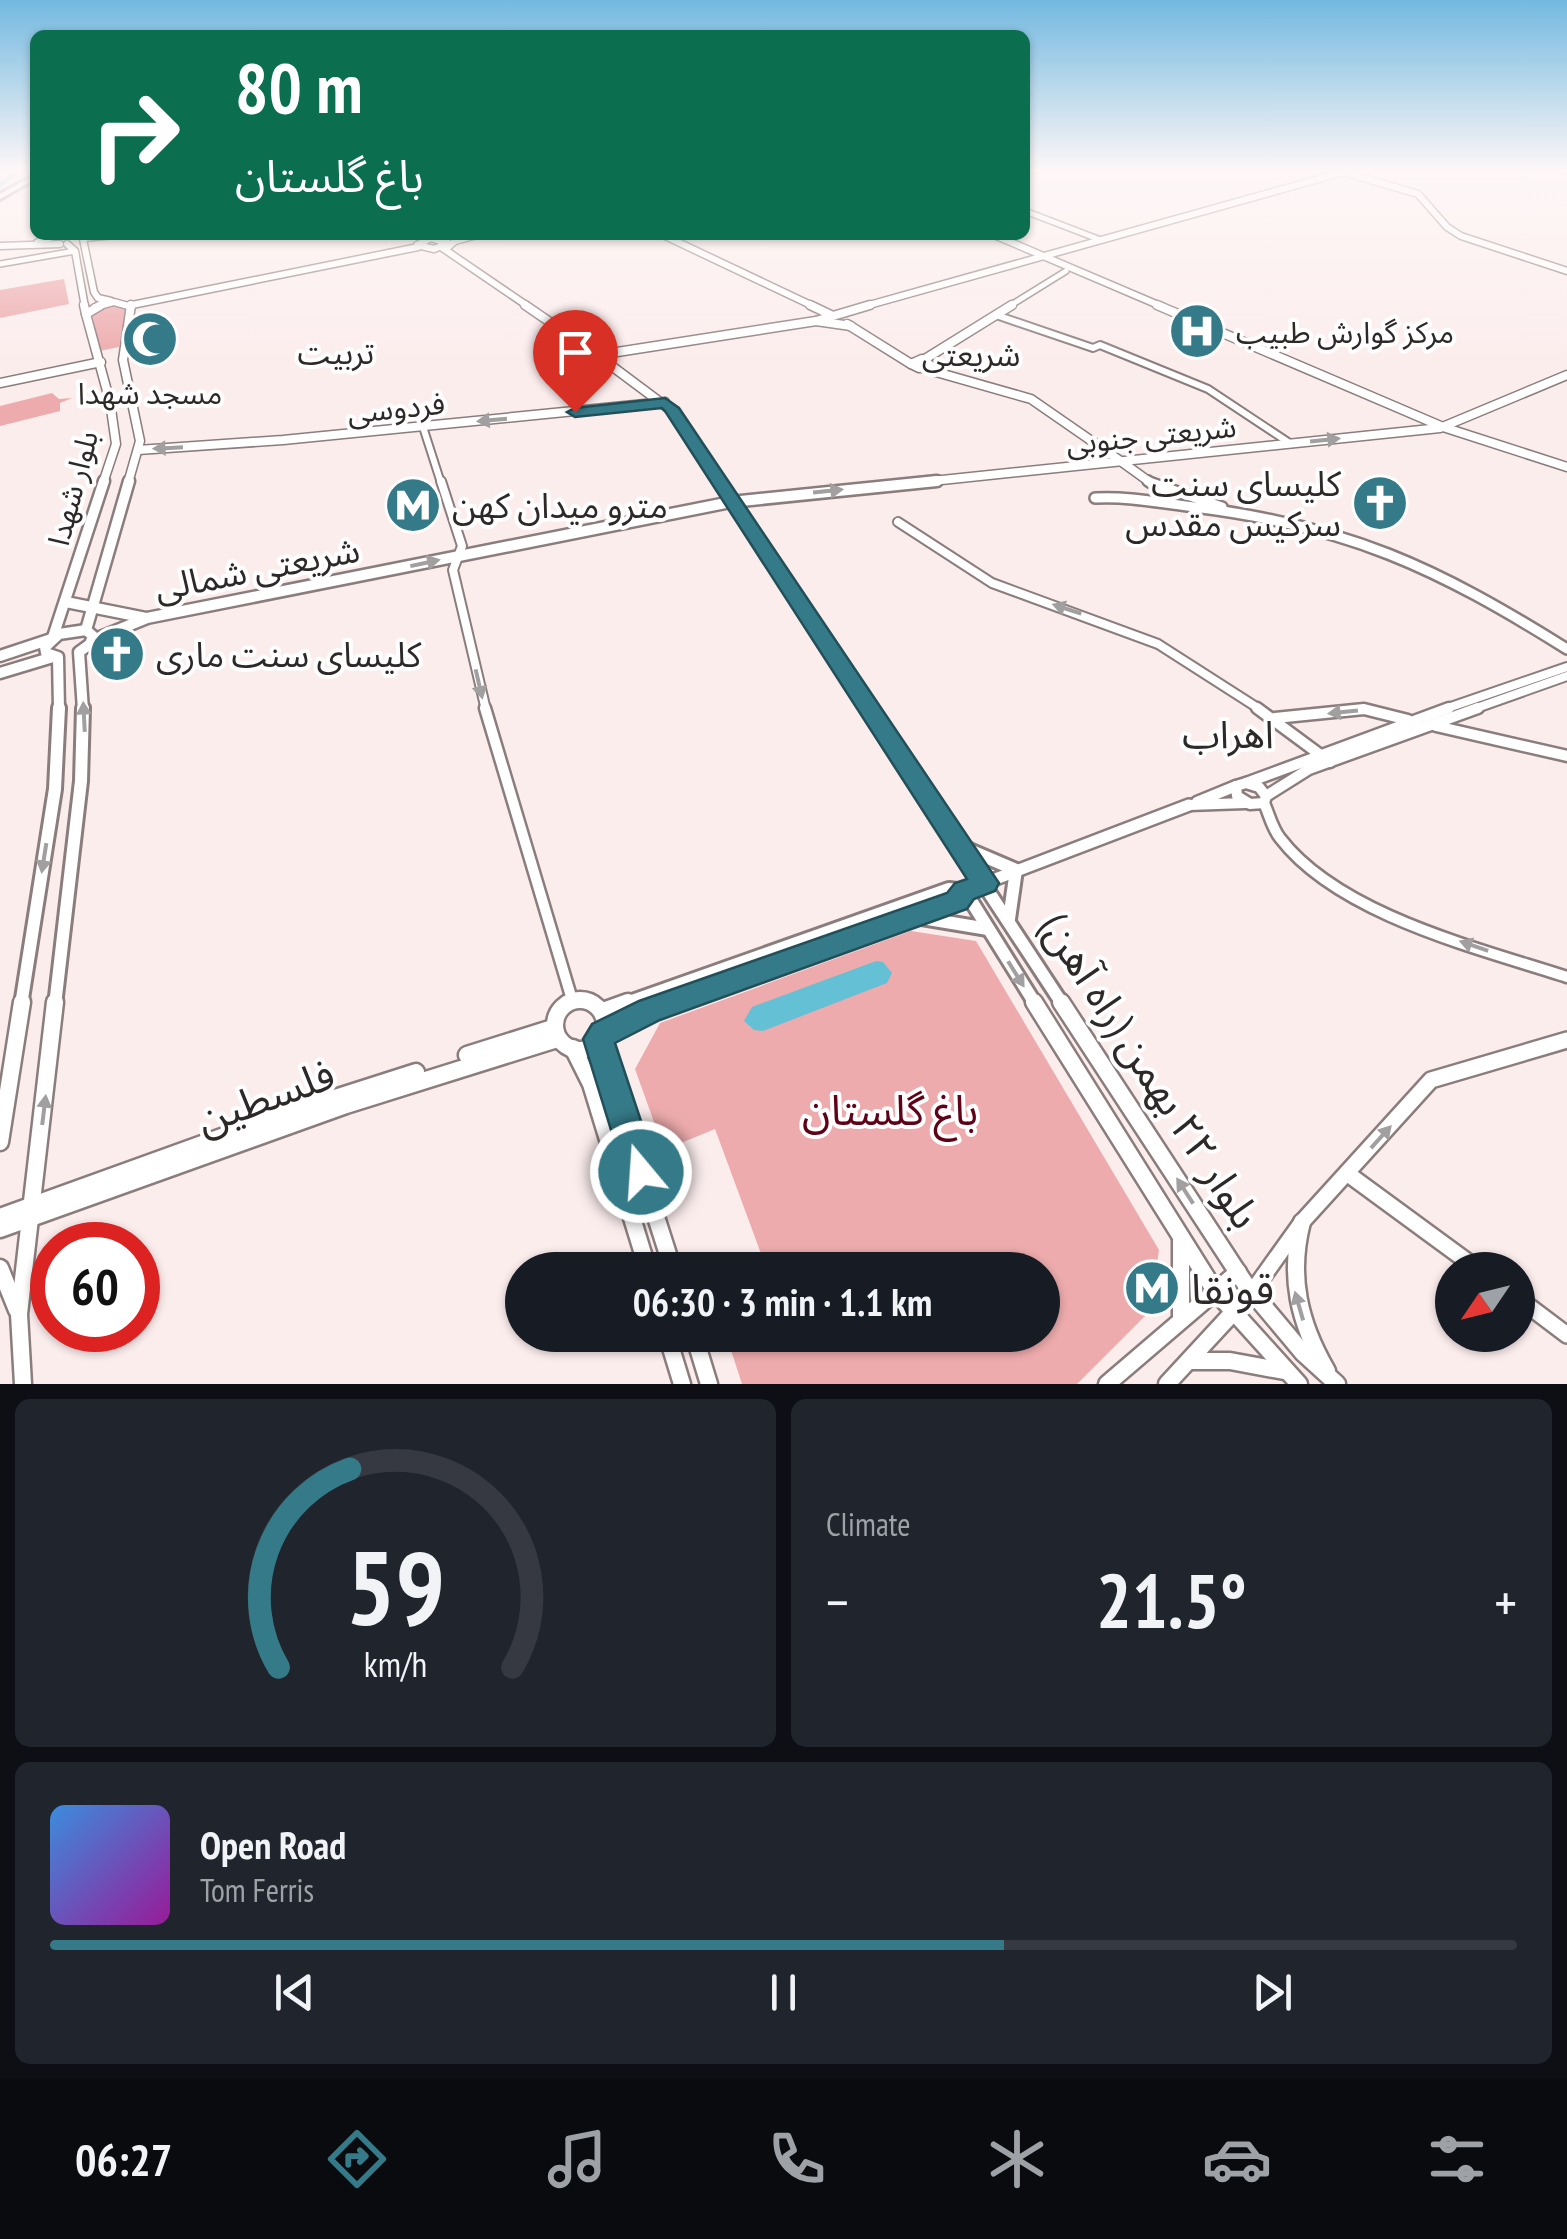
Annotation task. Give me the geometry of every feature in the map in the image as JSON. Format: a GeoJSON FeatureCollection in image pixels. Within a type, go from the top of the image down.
{"type":"FeatureCollection","features":[{"type":"Feature","properties":{"kind":"main road"},"geometry":{"type":"LineString","coordinates":[[1003,240],[1017,248],[1056,250],[1114,235]]}},
{"type":"Feature","properties":{"kind":"main road"},"geometry":{"type":"LineString","coordinates":[[1453,235],[1567,271]]}},
{"type":"Feature","properties":{"kind":"main road"},"geometry":{"type":"LineString","coordinates":[[0,246],[55,240]]}},
{"type":"Feature","properties":{"kind":"main road"},"geometry":{"type":"LineString","coordinates":[[65,240],[75,251],[86,314],[102,304],[120,302]]}},
{"type":"Feature","properties":{"kind":"main road"},"geometry":{"type":"LineString","coordinates":[[84,240],[94,292],[101,299]]}},
{"type":"Feature","properties":{"kind":"main road"},"geometry":{"type":"LineString","coordinates":[[418,247],[423,240]]}},
{"type":"Feature","properties":{"kind":"main road"},"geometry":{"type":"LineString","coordinates":[[435,240],[590,352],[612,354],[816,322],[851,326]]}},
{"type":"Feature","properties":{"kind":"main road"},"geometry":{"type":"LineString","coordinates":[[84,302],[101,299],[132,305],[418,247],[444,246],[458,240]]}},
{"type":"Feature","properties":{"kind":"main road"},"geometry":{"type":"LineString","coordinates":[[444,246],[458,240]]}},
{"type":"Feature","properties":{"kind":"main road"},"geometry":{"type":"LineString","coordinates":[[674,240],[830,314],[911,364],[925,362],[1066,271]]}},
{"type":"Feature","properties":{"kind":"main road"},"geometry":{"type":"LineString","coordinates":[[994,240],[1443,426],[1567,467]]}},
{"type":"Feature","properties":{"kind":"main road"},"geometry":{"type":"LineString","coordinates":[[1016,262],[1017,248]]}},
{"type":"Feature","properties":{"kind":"main road"},"geometry":{"type":"LineString","coordinates":[[816,322],[830,314],[1016,262],[1043,259],[1056,250]]}},
{"type":"Feature","properties":{"kind":"main road"},"geometry":{"type":"LineString","coordinates":[[1016,262],[1043,259],[1056,250]]}},
{"type":"Feature","properties":{"kind":"main road"},"geometry":{"type":"LineString","coordinates":[[0,264],[75,251]]}},
{"type":"Feature","properties":{"kind":"main road"},"geometry":{"type":"LineString","coordinates":[[1043,259],[1413,420],[1443,426]]}},
{"type":"Feature","properties":{"kind":"main road","name":"بلوار شهدا"},"geometry":{"type":"LineString","coordinates":[[90,635],[93,606],[138,450],[140,434],[123,360],[132,305]]}},
{"type":"Feature","properties":{"kind":"main road"},"geometry":{"type":"LineString","coordinates":[[750,332],[808,318],[816,312],[814,308]]}},
{"type":"Feature","properties":{"kind":"main road","name":"بلوار شهدا"},"geometry":{"type":"LineString","coordinates":[[52,638],[116,444],[107,356],[94,352],[86,314]]}},
{"type":"Feature","properties":{"kind":"main road"},"geometry":{"type":"LineString","coordinates":[[882,346],[1031,399],[1168,493],[1226,513]]}},
{"type":"Feature","properties":{"kind":"main road"},"geometry":{"type":"LineString","coordinates":[[0,383],[107,356],[124,347]]}},
{"type":"Feature","properties":{"kind":"main road"},"geometry":{"type":"LineString","coordinates":[[612,354],[609,364],[662,403]]}},
{"type":"Feature","properties":{"kind":"main road","name":"شریعتی جنوبی"},"geometry":{"type":"LineString","coordinates":[[730,502],[1443,426],[1567,376]]}},
{"type":"Feature","properties":{"kind":"main road","name":"فردوسی"},"geometry":{"type":"LineString","coordinates":[[138,450],[662,403]]}},
{"type":"Feature","properties":{"kind":"main road","name":"بلوار ۲۲ بهمن (راه آهن)"},"geometry":{"type":"LineString","coordinates":[[662,403],[676,414],[730,502],[1009,919],[1238,1272],[1303,1353],[1336,1383]]}},
{"type":"Feature","properties":{"kind":"main road"},"geometry":{"type":"LineString","coordinates":[[1402,408],[1435,416],[1467,415]]}},
{"type":"Feature","properties":{"kind":"main road"},"geometry":{"type":"LineString","coordinates":[[1152,483],[1266,518],[1342,535],[1422,566],[1482,595],[1564,647]]}},
{"type":"Feature","properties":{"kind":"main road"},"geometry":{"type":"LineString","coordinates":[[1095,498],[1113,497],[1266,518]]}},
{"type":"Feature","properties":{"kind":"main road","name":"شریعتی شمالی"},"geometry":{"type":"LineString","coordinates":[[90,635],[147,618],[730,502]]}},
{"type":"Feature","properties":{"kind":"main road"},"geometry":{"type":"LineString","coordinates":[[66,602],[147,618]]}},
{"type":"Feature","properties":{"kind":"main road"},"geometry":{"type":"LineString","coordinates":[[0,656],[66,631],[90,635],[79,652],[84,736],[81,781],[19,1314],[23,1384]]}},
{"type":"Feature","properties":{"kind":"main road"},"geometry":{"type":"LineString","coordinates":[[52,638],[44,650],[56,657]]}},
{"type":"Feature","properties":{"kind":"main road"},"geometry":{"type":"LineString","coordinates":[[0,673],[56,657]]}},
{"type":"Feature","properties":{"kind":"main road"},"geometry":{"type":"LineString","coordinates":[[0,1142],[55,789],[60,742],[56,657]]}},
{"type":"Feature","properties":{"kind":"main road"},"geometry":{"type":"LineString","coordinates":[[55,789],[81,781]]}},
{"type":"Feature","properties":{"kind":"main road"},"geometry":{"type":"LineString","coordinates":[[603,1011],[949,889],[965,891],[1189,805]]}},
{"type":"Feature","properties":{"kind":"main road"},"geometry":{"type":"LineString","coordinates":[[960,845],[1016,870]]}},
{"type":"Feature","properties":{"kind":"main road"},"geometry":{"type":"LineString","coordinates":[[1009,919],[1016,870]]}},
{"type":"Feature","properties":{"kind":"main road"},"geometry":{"type":"LineString","coordinates":[[561,1038],[586,1047],[650,1010],[957,901],[965,891]]}},
{"type":"Feature","properties":{"kind":"main road","name":"بلوار ۲۲ بهمن (راه آهن)"},"geometry":{"type":"LineString","coordinates":[[965,891],[1215,1291],[1234,1314]]}},
{"type":"Feature","properties":{"kind":"main road"},"geometry":{"type":"LineString","coordinates":[[912,917],[988,929]]}},
{"type":"Feature","properties":{"kind":"main road"},"geometry":{"type":"LineString","coordinates":[[642,1252],[591,1084],[561,1038],[562,1010],[574,1003],[593,1004],[603,1011],[606,1022],[601,1036],[666,1252]]}},
{"type":"Feature","properties":{"kind":"main road","name":"فلسطین"},"geometry":{"type":"LineString","coordinates":[[0,1229],[31,1213],[292,1122],[464,1064],[561,1038]]}},
{"type":"Feature","properties":{"kind":"main road"},"geometry":{"type":"LineString","coordinates":[[1167,1384],[1234,1314],[1302,1222],[1432,1080],[1567,1040]]}},
{"type":"Feature","properties":{"kind":"main road"},"geometry":{"type":"LineString","coordinates":[[1348,1174],[1454,1252]]}},
{"type":"Feature","properties":{"kind":"main road","name":"فلسطین"},"geometry":{"type":"LineString","coordinates":[[0,1217],[31,1213]]}},
{"type":"Feature","properties":{"kind":"main road"},"geometry":{"type":"LineString","coordinates":[[1302,1222],[1295,1243],[1296,1300],[1314,1346],[1336,1383]]}},
{"type":"Feature","properties":{"kind":"main road"},"geometry":{"type":"LineString","coordinates":[[640,1244],[661,1235]]}},
{"type":"Feature","properties":{"kind":"main road"},"geometry":{"type":"LineString","coordinates":[[1180,1235],[1181,1320]]}},
{"type":"Feature","properties":{"kind":"main road"},"geometry":{"type":"LineString","coordinates":[[0,1268],[19,1314]]}},
{"type":"Feature","properties":{"kind":"main road"},"geometry":{"type":"LineString","coordinates":[[1107,1384],[1238,1272]]}},
{"type":"Feature","properties":{"kind":"main road"},"geometry":{"type":"LineString","coordinates":[[1535,1310],[1567,1334]]}},
{"type":"Feature","properties":{"kind":"main road"},"geometry":{"type":"LineString","coordinates":[[1234,1314],[1293,1378]]}},
{"type":"Feature","properties":{"kind":"main road"},"geometry":{"type":"LineString","coordinates":[[673,1352],[682,1384]]}},
{"type":"Feature","properties":{"kind":"main road"},"geometry":{"type":"LineString","coordinates":[[700,1352],[710,1384]]}},
{"type":"Feature","properties":{"kind":"main road"},"geometry":{"type":"LineString","coordinates":[[1189,1361],[1230,1361],[1293,1378]]}},
{"type":"Feature","properties":{"kind":"street"},"geometry":{"type":"LineString","coordinates":[[1086,235],[1098,239]]}},
{"type":"Feature","properties":{"kind":"street"},"geometry":{"type":"LineString","coordinates":[[998,316],[1092,348],[1100,345],[1201,386],[1291,444]]}},
{"type":"Feature","properties":{"kind":"street"},"geometry":{"type":"LineString","coordinates":[[423,426],[462,546],[453,570],[458,603],[519,829],[574,1003]]}},
{"type":"Feature","properties":{"kind":"street"},"geometry":{"type":"LineString","coordinates":[[898,522],[992,583],[1158,644],[1274,718],[1330,762]]}},
{"type":"Feature","properties":{"kind":"street"},"geometry":{"type":"LineString","coordinates":[[1563,672],[1564,647]]}},
{"type":"Feature","properties":{"kind":"street"},"geometry":{"type":"LineString","coordinates":[[1189,805],[1320,753],[1563,672]]}},
{"type":"Feature","properties":{"kind":"street"},"geometry":{"type":"LineString","coordinates":[[1189,805],[1265,799],[1296,774],[1433,726],[1563,672]]}},
{"type":"Feature","properties":{"kind":"street"},"geometry":{"type":"LineString","coordinates":[[1274,718],[1364,710],[1411,721]]}},
{"type":"Feature","properties":{"kind":"street"},"geometry":{"type":"LineString","coordinates":[[1433,726],[1567,756]]}},
{"type":"Feature","properties":{"kind":"street"},"geometry":{"type":"LineString","coordinates":[[1242,784],[1260,787],[1266,821],[1286,848],[1354,896],[1411,924],[1567,977]]}},
{"type":"Feature","properties":{"kind":"street"},"geometry":{"type":"LineString","coordinates":[[1242,784],[1237,796],[1245,802]]}},
{"type":"Feature","properties":{"kind":"green space"},"geometry":{"type":"Polygon","coordinates":[[[64,279],[69,304],[0,318],[0,290],[64,279]]]}},
{"type":"Feature","properties":{"kind":"green space"},"geometry":{"type":"Polygon","coordinates":[[[115,305],[127,310],[119,347],[99,351],[92,313],[115,305]]]}},
{"type":"Feature","properties":{"kind":"green space"},"geometry":{"type":"Polygon","coordinates":[[[52,393],[59,399],[72,398],[60,403],[60,411],[0,426],[0,406],[52,393]]]}},
{"type":"Feature","properties":{"kind":"green space","name":"باغ گلستان"},"geometry":{"type":"Polygon","coordinates":[[[911,931],[976,941],[1159,1250],[1151,1310],[1077,1384],[742,1384],[732,1352],[1060,1352],[1060,1252],[760,1252],[715,1129],[664,1150],[635,1069],[660,1023],[911,931]]]}},
{"type":"Feature","properties":{"kind":"water"},"geometry":{"type":"Polygon","coordinates":[[[876,961],[883,962],[892,973],[887,983],[763,1031],[754,1030],[744,1021],[752,1007],[876,961]]]}},
{"type":"Feature","properties":{"kind":"place","name":"مرکز گوارش طبیب"},"geometry":{"type":"Point","coordinates":[1197,331]}},
{"type":"Feature","properties":{"kind":"place","name":"مسجد شهدا"},"geometry":{"type":"Point","coordinates":[150,339]}},
{"type":"Feature","properties":{"kind":"place","name":"کلیسای سنت سرکیس مقدس"},"geometry":{"type":"Point","coordinates":[1380,503]}},
{"type":"Feature","properties":{"kind":"place","name":"مترو میدان کهن"},"geometry":{"type":"Point","coordinates":[413,505]}},
{"type":"Feature","properties":{"kind":"place","name":"کلیسای سنت ماری"},"geometry":{"type":"Point","coordinates":[117,654]}},
{"type":"Feature","properties":{"kind":"place","name":"قونقا"},"geometry":{"type":"Point","coordinates":[1152,1288]}},
{"type":"Feature","properties":{"kind":"district","name":"تربیت"},"geometry":{"type":"Point","coordinates":[336,352]}},
{"type":"Feature","properties":{"kind":"district","name":"شریعتی"},"geometry":{"type":"Point","coordinates":[971,354]}},
{"type":"Feature","properties":{"kind":"district","name":"اهراب"},"geometry":{"type":"Point","coordinates":[1228,733]}},
{"type":"Feature","properties":{"kind":"route"},"geometry":{"type":"LineString","coordinates":[[575,412],[665,402],[671,408],[985,883],[965,891],[957,901],[650,1010],[603,1034],[598,1039],[641,1172]]}}]}
